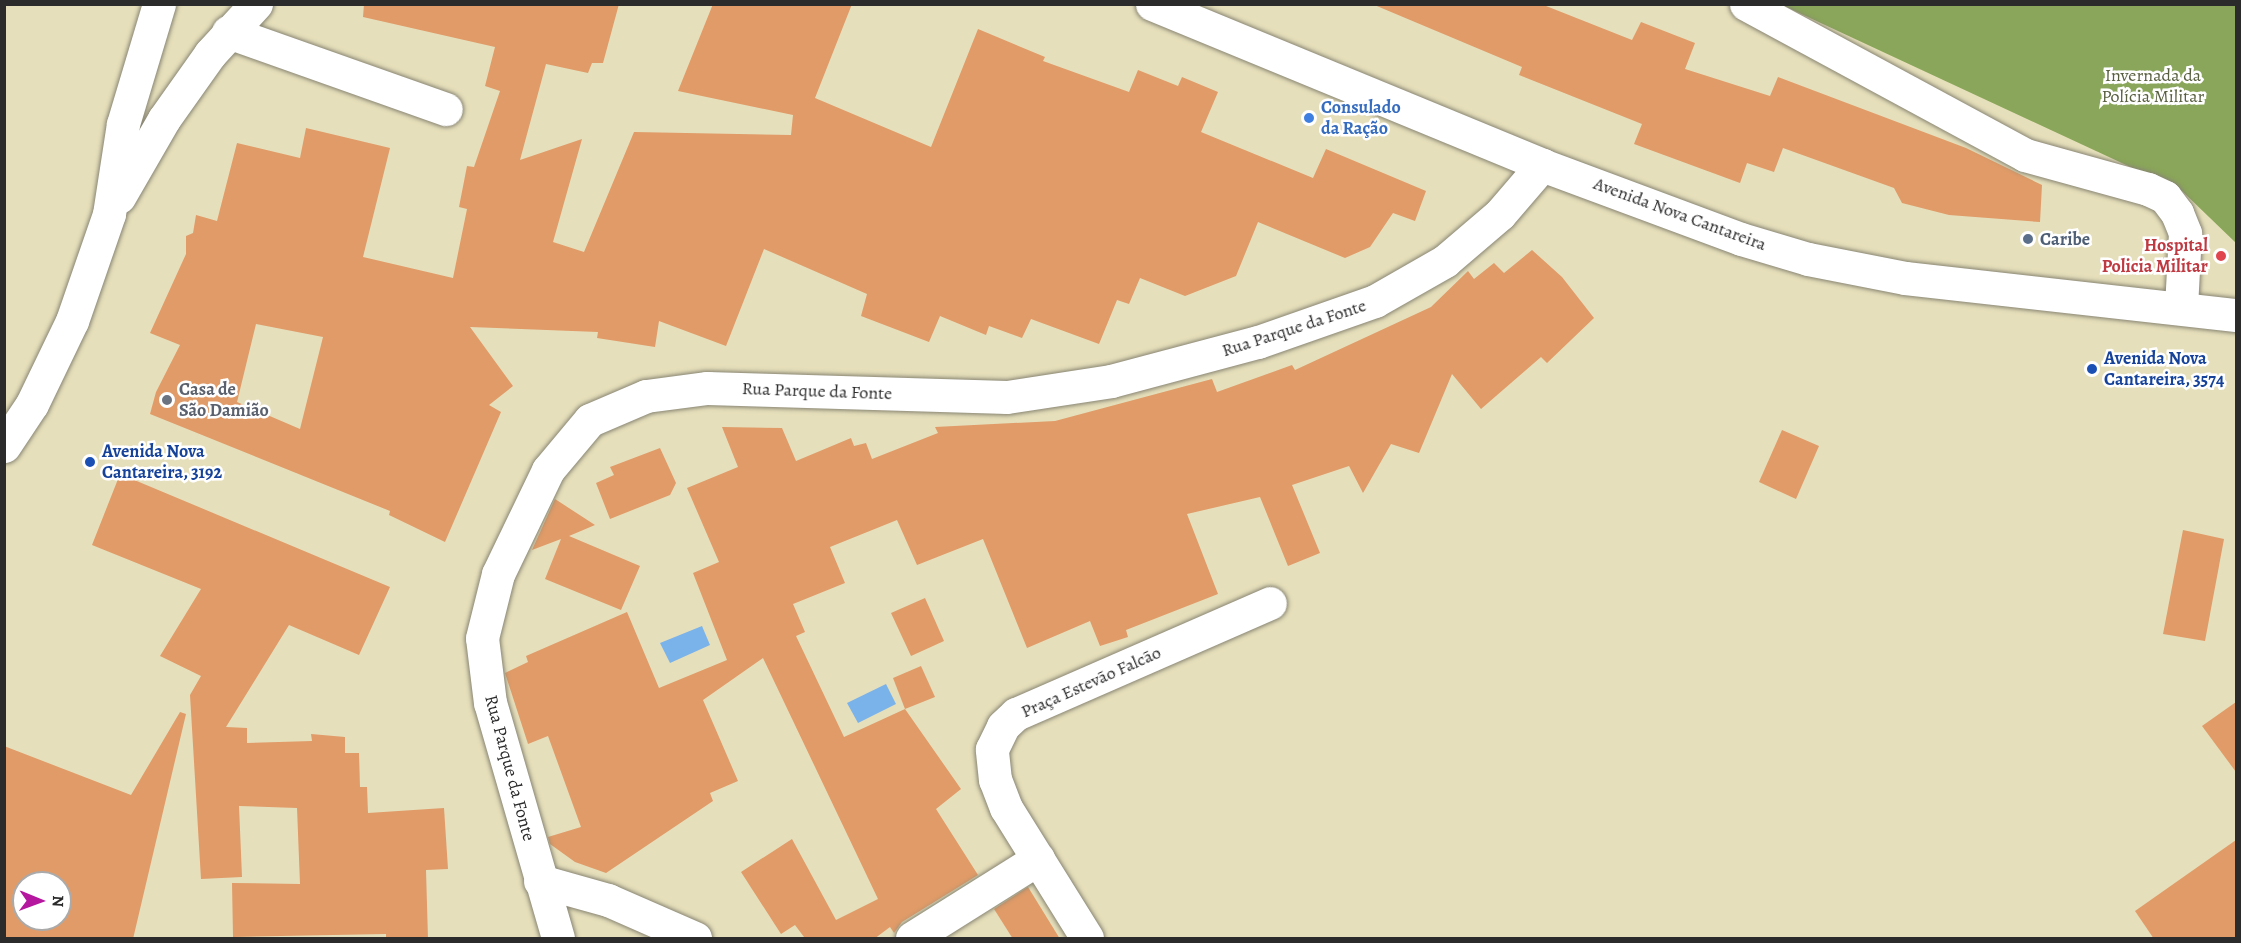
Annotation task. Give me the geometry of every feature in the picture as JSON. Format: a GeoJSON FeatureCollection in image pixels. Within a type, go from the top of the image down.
{"type":"FeatureCollection","features":[{"type":"Feature","properties":{"kind":"street"},"geometry":{"type":"LineString","coordinates":[[4,446],[32,404],[72,321],[109,214],[123,124],[159,4]]}},
{"type":"Feature","properties":{"kind":"street"},"geometry":{"type":"LineString","coordinates":[[109,214],[164,119],[228,32],[256,4]]}},
{"type":"Feature","properties":{"kind":"street","name":"Avenida Nova Cantareira"},"geometry":{"type":"LineString","coordinates":[[1152,4],[1542,165],[1741,239],[1808,259],[1905,278],[2181,307],[2236,315]]}},
{"type":"Feature","properties":{"kind":"street"},"geometry":{"type":"LineString","coordinates":[[1746,4],[2025,155],[2165,197],[2177,213],[2185,233],[2181,307]]}},
{"type":"Feature","properties":{"kind":"street"},"geometry":{"type":"LineString","coordinates":[[228,32],[446,109]]}},
{"type":"Feature","properties":{"kind":"street","name":"Rua Parque da Fonte"},"geometry":{"type":"LineString","coordinates":[[558,939],[490,703],[483,638],[498,574],[548,470],[590,420],[646,396],[707,388],[1006,397],[1133,375],[1258,342],[1375,302],[1445,261],[1500,214],[1542,165]]}},
{"type":"Feature","properties":{"kind":"street","name":"Praça Estevão Falcão"},"geometry":{"type":"LineString","coordinates":[[1087,939],[1006,808],[995,780],[992,749],[1003,726],[1016,714],[1269,603]]}},
{"type":"Feature","properties":{"kind":"street"},"geometry":{"type":"LineString","coordinates":[[912,939],[1038,859]]}},
{"type":"Feature","properties":{"kind":"street"},"geometry":{"type":"LineString","coordinates":[[540,881],[608,900],[696,939]]}},
{"type":"Feature","properties":{"kind":"green space","name":"Invernada da Polícia Militar"},"geometry":{"type":"Polygon","coordinates":[[[1782,5],[2236,5],[2236,243],[2182,191],[1782,5]]]}},
{"type":"Feature","properties":{"kind":"water"},"geometry":{"type":"Polygon","coordinates":[[[702,626],[710,645],[670,663],[660,643],[702,626]]]}},
{"type":"Feature","properties":{"kind":"water"},"geometry":{"type":"Polygon","coordinates":[[[886,684],[896,704],[858,723],[847,703],[886,684]]]}},
{"type":"Feature","properties":{"kind":"building"},"geometry":{"type":"Polygon","coordinates":[[[364,4],[619,4],[603,63],[592,63],[588,73],[546,64],[520,160],[582,139],[553,242],[584,252],[634,132],[791,135],[793,115],[678,91],[713,4],[852,4],[815,98],[931,147],[978,29],[1045,57],[1043,61],[1129,92],[1138,70],[1178,86],[1182,77],[1218,92],[1201,132],[1313,178],[1326,149],[1426,191],[1415,221],[1393,213],[1370,247],[1345,258],[1258,222],[1236,276],[1185,296],[1140,278],[1129,304],[1117,300],[1099,344],[1031,319],[1022,338],[989,326],[986,335],[940,316],[929,342],[861,316],[867,294],[764,249],[726,346],[659,321],[655,347],[597,338],[598,332],[470,327],[513,386],[489,405],[501,412],[445,542],[389,515],[390,511],[150,414],[156,392],[180,345],[150,333],[186,254],[186,236],[193,233],[196,215],[217,221],[237,143],[300,158],[306,128],[390,148],[363,257],[453,278],[467,209],[459,207],[467,166],[474,167],[500,91],[485,86],[495,47],[363,17],[364,4]],[[256,324],[237,402],[300,429],[323,337],[256,324]]]}},
{"type":"Feature","properties":{"kind":"building"},"geometry":{"type":"Polygon","coordinates":[[[1372,4],[1541,4],[1632,40],[1641,22],[1695,43],[1685,69],[1770,96],[1778,77],[1966,148],[2042,185],[2040,222],[1949,215],[1902,203],[1894,188],[1783,148],[1774,172],[1747,163],[1740,183],[1634,144],[1642,124],[1519,75],[1522,67],[1372,4]]]}},
{"type":"Feature","properties":{"kind":"building"},"geometry":{"type":"Polygon","coordinates":[[[1532,250],[1562,277],[1594,318],[1547,363],[1541,357],[1481,409],[1452,374],[1419,453],[1391,444],[1363,493],[1349,466],[1292,485],[1320,553],[1288,566],[1260,497],[1187,514],[1218,594],[1126,630],[1128,637],[1100,646],[1090,621],[1027,648],[983,539],[917,565],[897,520],[830,547],[845,583],[793,604],[805,632],[796,636],[844,737],[905,709],[961,789],[936,809],[978,875],[902,922],[894,933],[890,927],[874,939],[801,939],[804,937],[795,925],[781,934],[741,872],[792,839],[836,920],[878,899],[763,658],[703,700],[738,781],[710,793],[713,801],[606,873],[575,862],[550,844],[548,837],[581,827],[548,736],[528,744],[505,673],[528,662],[526,656],[627,612],[659,688],[727,660],[693,573],[719,562],[687,488],[738,467],[722,427],[782,428],[796,461],[851,438],[854,446],[866,443],[872,459],[938,433],[935,427],[1055,421],[1212,379],[1217,392],[1292,365],[1295,370],[1431,307],[1468,271],[1474,279],[1494,263],[1504,273],[1532,250]]]}},
{"type":"Feature","properties":{"kind":"building"},"geometry":{"type":"Polygon","coordinates":[[[1782,430],[1819,446],[1796,499],[1759,482],[1782,430]]]}},
{"type":"Feature","properties":{"kind":"building"},"geometry":{"type":"Polygon","coordinates":[[[660,448],[676,483],[670,495],[610,519],[596,483],[614,475],[610,467],[660,448]]]}},
{"type":"Feature","properties":{"kind":"building"},"geometry":{"type":"Polygon","coordinates":[[[120,474],[390,587],[359,655],[289,625],[226,727],[247,728],[247,743],[312,741],[311,734],[345,737],[345,753],[359,753],[360,787],[367,787],[368,813],[444,808],[448,869],[426,870],[428,939],[386,939],[386,934],[233,937],[232,883],[300,884],[297,808],[239,806],[242,877],[201,879],[190,695],[201,676],[160,656],[201,589],[92,545],[120,474]]]}},
{"type":"Feature","properties":{"kind":"building"},"geometry":{"type":"Polygon","coordinates":[[[555,499],[595,525],[569,536],[640,566],[621,610],[545,579],[561,539],[532,550],[555,499]]]}},
{"type":"Feature","properties":{"kind":"building"},"geometry":{"type":"Polygon","coordinates":[[[2183,530],[2224,539],[2205,641],[2163,634],[2183,530]]]}},
{"type":"Feature","properties":{"kind":"building"},"geometry":{"type":"Polygon","coordinates":[[[925,598],[944,641],[911,656],[891,613],[925,598]]]}},
{"type":"Feature","properties":{"kind":"building"},"geometry":{"type":"Polygon","coordinates":[[[921,666],[935,697],[905,709],[893,678],[921,666]]]}},
{"type":"Feature","properties":{"kind":"building"},"geometry":{"type":"Polygon","coordinates":[[[2236,702],[2236,772],[2202,726],[2236,702]]]}},
{"type":"Feature","properties":{"kind":"building"},"geometry":{"type":"Polygon","coordinates":[[[180,712],[186,714],[133,939],[4,939],[4,746],[131,795],[180,712]]]}},
{"type":"Feature","properties":{"kind":"building"},"geometry":{"type":"Polygon","coordinates":[[[2236,840],[2236,939],[2154,939],[2135,911],[2236,840]]]}},
{"type":"Feature","properties":{"kind":"building"},"geometry":{"type":"Polygon","coordinates":[[[1028,887],[1060,939],[1013,939],[994,909],[1028,887]]]}},
{"type":"Feature","properties":{"kind":"place","name":"Consulado da Ração"},"geometry":{"type":"Point","coordinates":[1309,118]}},
{"type":"Feature","properties":{"kind":"place","name":"Caribe"},"geometry":{"type":"Point","coordinates":[2028,239]}},
{"type":"Feature","properties":{"kind":"place","name":"Hospital Policia Militar"},"geometry":{"type":"Point","coordinates":[2221,256]}},
{"type":"Feature","properties":{"kind":"place","name":"Avenida Nova Cantareira, 3574"},"geometry":{"type":"Point","coordinates":[2092,369]}},
{"type":"Feature","properties":{"kind":"place","name":"Casa de São Damião"},"geometry":{"type":"Point","coordinates":[167,400]}},
{"type":"Feature","properties":{"kind":"place","name":"Avenida Nova Cantareira, 3192"},"geometry":{"type":"Point","coordinates":[90,462]}}]}
